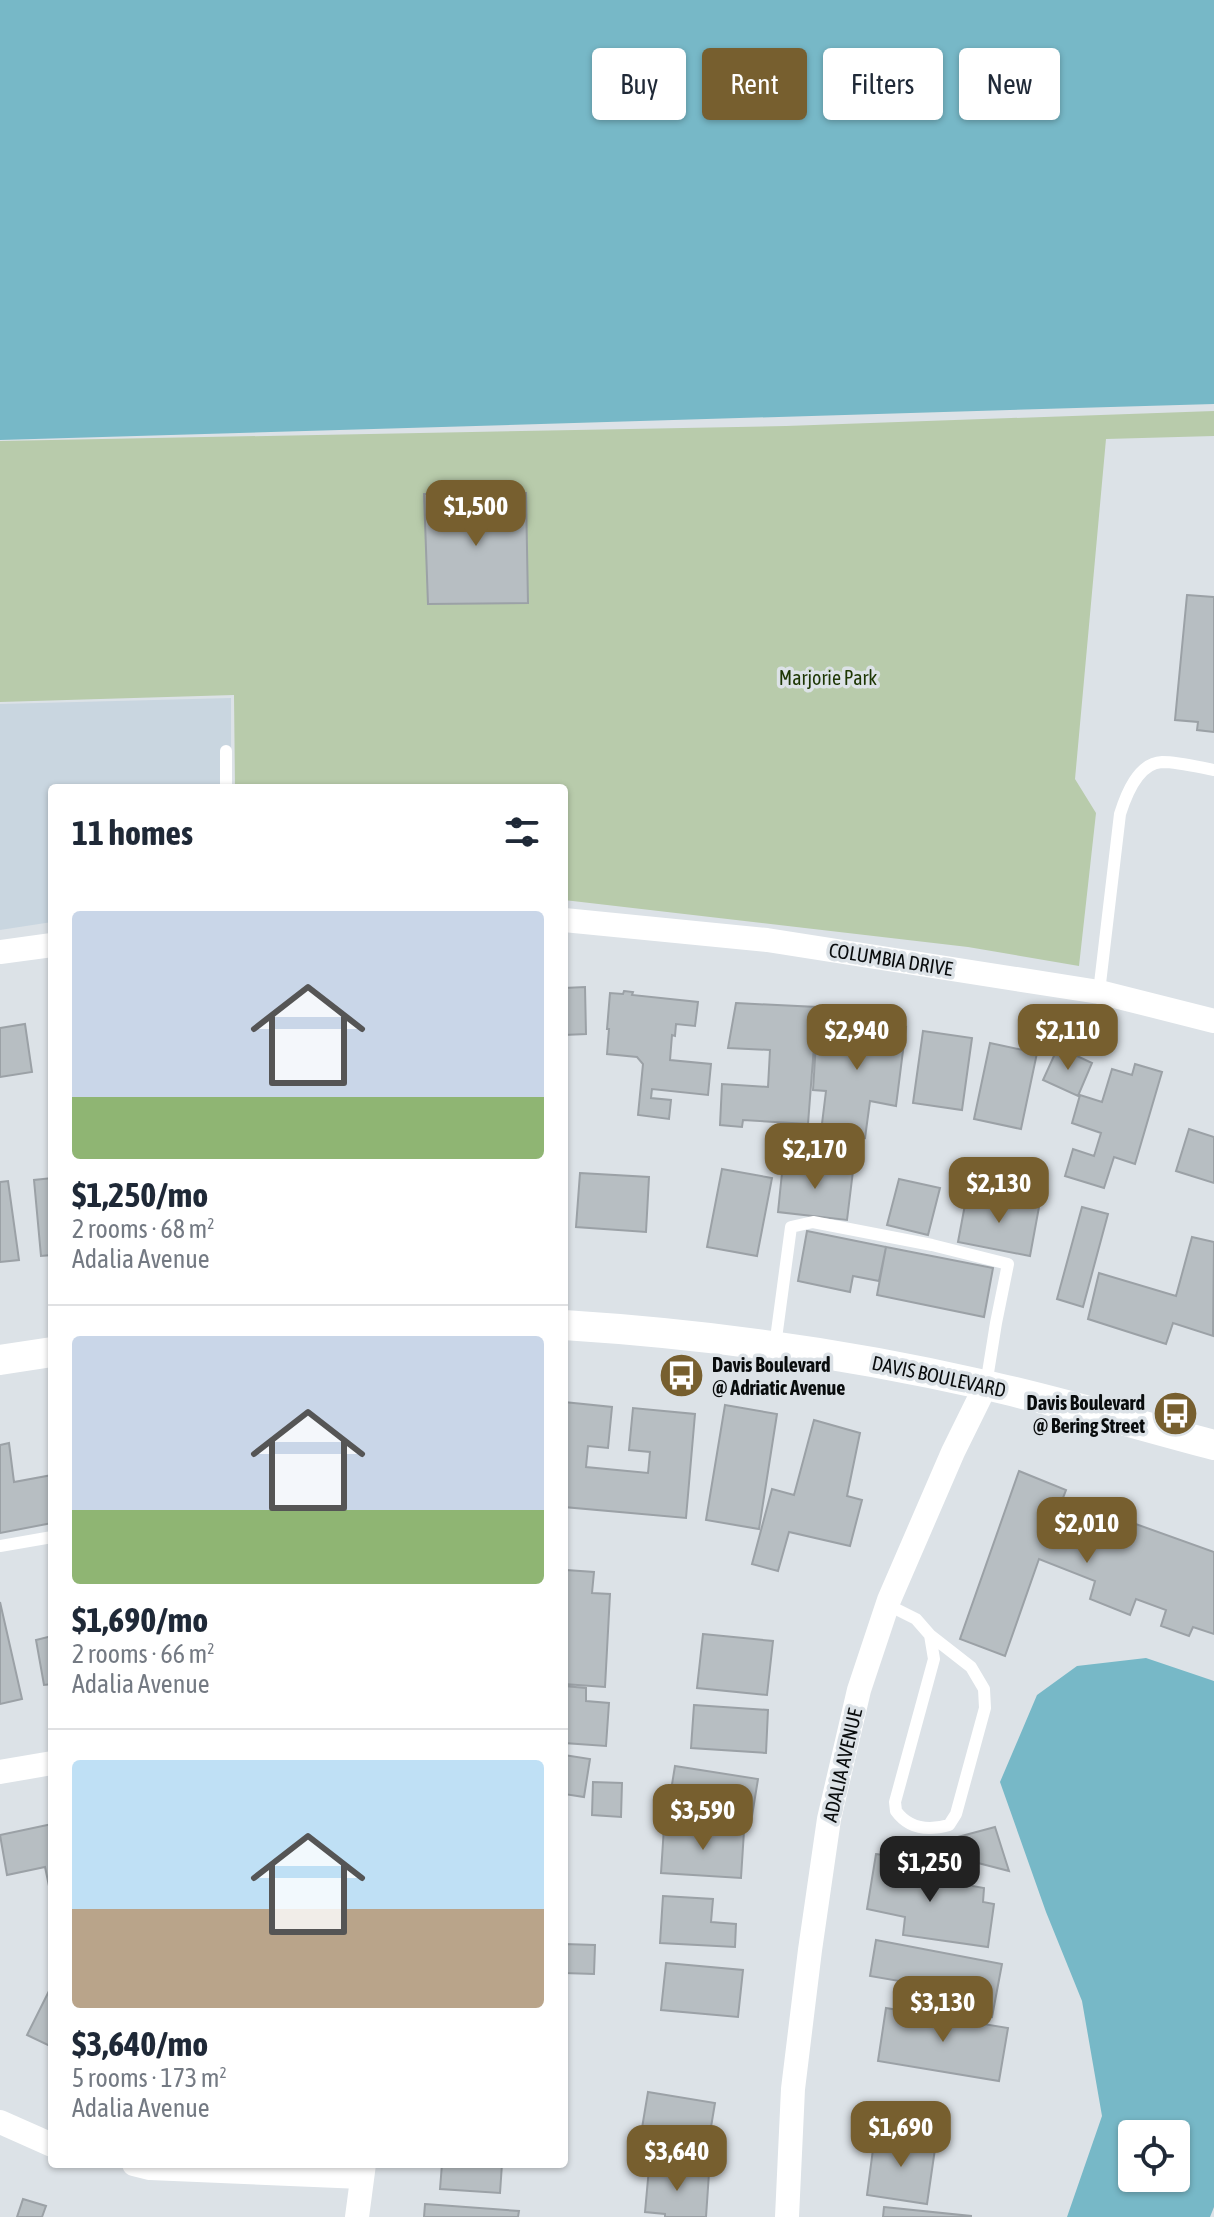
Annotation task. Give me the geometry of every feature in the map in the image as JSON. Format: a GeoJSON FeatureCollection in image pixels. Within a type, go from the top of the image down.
{"type":"FeatureCollection","features":[{"type":"Feature","properties":{"kind":"street","name":"COLUMBIA DRIVE"},"geometry":{"type":"LineString","coordinates":[[568,920],[767,940],[1099,992],[1214,1021]]}},
{"type":"Feature","properties":{"kind":"street"},"geometry":{"type":"LineString","coordinates":[[0,952],[48,946]]}},
{"type":"Feature","properties":{"kind":"street","name":"DAVIS BOULEVARD"},"geometry":{"type":"LineString","coordinates":[[568,1325],[775,1346],[868,1361],[986,1385],[1214,1445]]}},
{"type":"Feature","properties":{"kind":"street"},"geometry":{"type":"LineString","coordinates":[[0,1360],[48,1353]]}},
{"type":"Feature","properties":{"kind":"street","name":"ADALIA AVENUE"},"geometry":{"type":"LineString","coordinates":[[787,2217],[793,2089],[810,1950],[829,1819],[859,1690],[888,1605],[953,1452],[986,1385]]}},
{"type":"Feature","properties":{"kind":"street"},"geometry":{"type":"LineString","coordinates":[[0,1772],[48,1764]]}},
{"type":"Feature","properties":{"kind":"street"},"geometry":{"type":"LineString","coordinates":[[0,2122],[48,2143]]}},
{"type":"Feature","properties":{"kind":"street"},"geometry":{"type":"LineString","coordinates":[[150,2168],[363,2170],[357,2217]]}},
{"type":"Feature","properties":{"kind":"lane"},"geometry":{"type":"LineString","coordinates":[[226,751],[226,784]]}},
{"type":"Feature","properties":{"kind":"lane"},"geometry":{"type":"LineString","coordinates":[[1099,992],[1120,814],[1127,791],[1144,770],[1159,762],[1214,770]]}},
{"type":"Feature","properties":{"kind":"lane"},"geometry":{"type":"LineString","coordinates":[[775,1346],[791,1227],[813,1222],[932,1245],[1008,1264],[986,1385]]}},
{"type":"Feature","properties":{"kind":"lane"},"geometry":{"type":"LineString","coordinates":[[0,1546],[48,1538]]}},
{"type":"Feature","properties":{"kind":"lane"},"geometry":{"type":"LineString","coordinates":[[888,1605],[916,1619],[930,1635],[971,1667],[980,1679],[986,1698],[953,1821],[949,1825],[929,1829],[907,1823],[896,1811],[895,1802],[934,1659],[930,1635]]}},
{"type":"Feature","properties":{"kind":"shaded area"},"geometry":{"type":"Polygon","coordinates":[[[231,698],[231,784],[48,784],[48,923],[0,930],[0,704],[231,698]]]}},
{"type":"Feature","properties":{"kind":"green space","name":"Marjorie Park"},"geometry":{"type":"Polygon","coordinates":[[[1214,411],[1214,436],[1106,439],[1075,779],[1096,813],[1079,966],[968,947],[568,900],[568,784],[235,784],[234,695],[0,702],[0,441],[786,426],[1214,411]]]}},
{"type":"Feature","properties":{"kind":"water"},"geometry":{"type":"Polygon","coordinates":[[[0,0],[1214,0],[1214,404],[0,440],[0,0]]]}},
{"type":"Feature","properties":{"kind":"water"},"geometry":{"type":"Polygon","coordinates":[[[1146,1658],[1214,1681],[1214,2207],[1210,2217],[1067,2217],[1102,2116],[1082,2001],[1046,1912],[1000,1782],[1037,1695],[1077,1666],[1146,1658]]]}},
{"type":"Feature","properties":{"kind":"building"},"geometry":{"type":"Polygon","coordinates":[[[526,493],[528,603],[428,604],[424,494],[526,493]]]}},
{"type":"Feature","properties":{"kind":"building"},"geometry":{"type":"Polygon","coordinates":[[[1187,595],[1214,597],[1214,732],[1197,730],[1198,722],[1175,720],[1187,595]]]}},
{"type":"Feature","properties":{"kind":"building"},"geometry":{"type":"Polygon","coordinates":[[[585,987],[586,1034],[568,1035],[568,988],[585,987]]]}},
{"type":"Feature","properties":{"kind":"building"},"geometry":{"type":"Polygon","coordinates":[[[624,991],[633,992],[632,995],[698,1002],[695,1026],[676,1024],[670,1060],[711,1064],[708,1095],[652,1089],[651,1098],[671,1100],[669,1119],[638,1115],[643,1064],[637,1057],[607,1054],[610,993],[623,994],[624,991]]]}},
{"type":"Feature","properties":{"kind":"building"},"geometry":{"type":"Polygon","coordinates":[[[736,1003],[817,1007],[808,1124],[743,1120],[742,1127],[720,1125],[722,1084],[768,1087],[770,1050],[728,1048],[736,1003]]]}},
{"type":"Feature","properties":{"kind":"building"},"geometry":{"type":"Polygon","coordinates":[[[830,1019],[906,1027],[896,1106],[870,1101],[865,1138],[821,1132],[826,1091],[813,1090],[817,1027],[829,1029],[830,1019]]]}},
{"type":"Feature","properties":{"kind":"building"},"geometry":{"type":"Polygon","coordinates":[[[25,1024],[32,1072],[0,1077],[0,1028],[25,1024]]]}},
{"type":"Feature","properties":{"kind":"building"},"geometry":{"type":"Polygon","coordinates":[[[923,1031],[972,1038],[962,1110],[913,1103],[923,1031]]]}},
{"type":"Feature","properties":{"kind":"building"},"geometry":{"type":"Polygon","coordinates":[[[990,1043],[1037,1053],[1021,1129],[974,1119],[990,1043]]]}},
{"type":"Feature","properties":{"kind":"building"},"geometry":{"type":"Polygon","coordinates":[[[1058,1047],[1092,1063],[1078,1096],[1043,1080],[1058,1047]]]}},
{"type":"Feature","properties":{"kind":"building"},"geometry":{"type":"Polygon","coordinates":[[[1135,1064],[1162,1072],[1135,1164],[1114,1157],[1104,1188],[1065,1176],[1073,1149],[1094,1156],[1101,1133],[1072,1123],[1080,1095],[1102,1102],[1112,1069],[1132,1075],[1135,1064]]]}},
{"type":"Feature","properties":{"kind":"building"},"geometry":{"type":"Polygon","coordinates":[[[1189,1129],[1214,1137],[1214,1183],[1176,1171],[1189,1129]]]}},
{"type":"Feature","properties":{"kind":"building"},"geometry":{"type":"Polygon","coordinates":[[[783,1163],[853,1171],[847,1220],[778,1212],[783,1163]]]}},
{"type":"Feature","properties":{"kind":"building"},"geometry":{"type":"Polygon","coordinates":[[[722,1169],[772,1178],[757,1256],[707,1247],[722,1169]]]}},
{"type":"Feature","properties":{"kind":"building"},"geometry":{"type":"Polygon","coordinates":[[[580,1173],[649,1177],[646,1232],[576,1227],[580,1173]]]}},
{"type":"Feature","properties":{"kind":"building"},"geometry":{"type":"Polygon","coordinates":[[[48,1178],[48,1255],[41,1256],[34,1180],[48,1178]]]}},
{"type":"Feature","properties":{"kind":"building"},"geometry":{"type":"Polygon","coordinates":[[[899,1179],[940,1188],[928,1235],[887,1225],[899,1179]]]}},
{"type":"Feature","properties":{"kind":"building"},"geometry":{"type":"Polygon","coordinates":[[[8,1181],[19,1260],[0,1262],[0,1182],[8,1181]]]}},
{"type":"Feature","properties":{"kind":"building"},"geometry":{"type":"Polygon","coordinates":[[[967,1194],[1039,1207],[1030,1256],[958,1242],[967,1194]]]}},
{"type":"Feature","properties":{"kind":"building"},"geometry":{"type":"Polygon","coordinates":[[[1082,1207],[1108,1214],[1083,1307],[1057,1299],[1082,1207]]]}},
{"type":"Feature","properties":{"kind":"building"},"geometry":{"type":"Polygon","coordinates":[[[807,1231],[886,1247],[879,1281],[853,1276],[850,1292],[798,1281],[807,1231]]]}},
{"type":"Feature","properties":{"kind":"building"},"geometry":{"type":"Polygon","coordinates":[[[1192,1237],[1214,1242],[1213,1336],[1173,1323],[1166,1344],[1088,1319],[1099,1273],[1176,1296],[1192,1237]]]}},
{"type":"Feature","properties":{"kind":"building"},"geometry":{"type":"Polygon","coordinates":[[[886,1247],[993,1268],[984,1317],[877,1295],[886,1247]]]}},
{"type":"Feature","properties":{"kind":"building"},"geometry":{"type":"Polygon","coordinates":[[[568,1402],[612,1407],[608,1448],[588,1446],[586,1467],[648,1473],[650,1452],[629,1450],[633,1408],[695,1414],[686,1518],[568,1507],[568,1402]]]}},
{"type":"Feature","properties":{"kind":"building"},"geometry":{"type":"Polygon","coordinates":[[[725,1405],[777,1414],[759,1529],[706,1520],[725,1405]]]}},
{"type":"Feature","properties":{"kind":"building"},"geometry":{"type":"Polygon","coordinates":[[[814,1420],[860,1433],[847,1496],[862,1500],[850,1546],[789,1532],[778,1571],[752,1564],[772,1489],[794,1495],[814,1420]]]}},
{"type":"Feature","properties":{"kind":"building"},"geometry":{"type":"Polygon","coordinates":[[[9,1443],[14,1482],[48,1476],[48,1524],[0,1533],[0,1445],[9,1443]]]}},
{"type":"Feature","properties":{"kind":"building"},"geometry":{"type":"Polygon","coordinates":[[[1019,1471],[1066,1490],[1063,1498],[1214,1552],[1214,1634],[1193,1627],[1189,1636],[1161,1626],[1166,1610],[1136,1599],[1130,1615],[1090,1599],[1095,1581],[1039,1559],[1005,1656],[960,1639],[1019,1471]]]}},
{"type":"Feature","properties":{"kind":"building"},"geometry":{"type":"Polygon","coordinates":[[[568,1570],[594,1572],[592,1593],[610,1594],[605,1687],[568,1684],[568,1570]]]}},
{"type":"Feature","properties":{"kind":"building"},"geometry":{"type":"Polygon","coordinates":[[[0,1602],[22,1699],[0,1704],[0,1602]]]}},
{"type":"Feature","properties":{"kind":"building"},"geometry":{"type":"Polygon","coordinates":[[[703,1634],[773,1641],[767,1695],[697,1688],[703,1634]]]}},
{"type":"Feature","properties":{"kind":"building"},"geometry":{"type":"Polygon","coordinates":[[[48,1637],[48,1684],[44,1685],[36,1640],[48,1637]]]}},
{"type":"Feature","properties":{"kind":"building"},"geometry":{"type":"Polygon","coordinates":[[[568,1686],[586,1688],[586,1701],[609,1703],[606,1746],[568,1743],[568,1686]]]}},
{"type":"Feature","properties":{"kind":"building"},"geometry":{"type":"Polygon","coordinates":[[[694,1705],[768,1710],[766,1753],[691,1748],[694,1705]]]}},
{"type":"Feature","properties":{"kind":"building"},"geometry":{"type":"Polygon","coordinates":[[[568,1756],[590,1759],[584,1797],[568,1795],[568,1756]]]}},
{"type":"Feature","properties":{"kind":"building"},"geometry":{"type":"Polygon","coordinates":[[[675,1766],[758,1779],[751,1822],[668,1809],[675,1766]]]}},
{"type":"Feature","properties":{"kind":"building"},"geometry":{"type":"Polygon","coordinates":[[[593,1782],[622,1783],[621,1817],[592,1815],[593,1782]]]}},
{"type":"Feature","properties":{"kind":"building"},"geometry":{"type":"Polygon","coordinates":[[[48,1825],[48,1881],[45,1867],[7,1875],[0,1835],[48,1825]]]}},
{"type":"Feature","properties":{"kind":"building"},"geometry":{"type":"Polygon","coordinates":[[[664,1827],[744,1831],[741,1878],[661,1873],[664,1827]]]}},
{"type":"Feature","properties":{"kind":"building"},"geometry":{"type":"Polygon","coordinates":[[[995,1827],[1009,1871],[947,1855],[950,1839],[995,1827]]]}},
{"type":"Feature","properties":{"kind":"building"},"geometry":{"type":"Polygon","coordinates":[[[876,1854],[906,1858],[905,1874],[984,1888],[983,1902],[994,1904],[988,1947],[903,1935],[905,1917],[867,1909],[876,1854]]]}},
{"type":"Feature","properties":{"kind":"building"},"geometry":{"type":"Polygon","coordinates":[[[663,1896],[713,1899],[711,1922],[736,1924],[735,1947],[660,1943],[663,1896]]]}},
{"type":"Feature","properties":{"kind":"building"},"geometry":{"type":"Polygon","coordinates":[[[876,1940],[1002,1964],[992,2017],[908,2001],[911,1983],[870,1976],[876,1940]]]}},
{"type":"Feature","properties":{"kind":"building"},"geometry":{"type":"Polygon","coordinates":[[[568,1944],[595,1945],[594,1974],[568,1973],[568,1944]]]}},
{"type":"Feature","properties":{"kind":"building"},"geometry":{"type":"Polygon","coordinates":[[[666,1963],[743,1970],[738,2017],[661,2010],[666,1963]]]}},
{"type":"Feature","properties":{"kind":"building"},"geometry":{"type":"Polygon","coordinates":[[[48,1993],[48,2045],[27,2035],[48,1993]]]}},
{"type":"Feature","properties":{"kind":"building"},"geometry":{"type":"Polygon","coordinates":[[[886,2008],[1008,2028],[999,2081],[878,2061],[886,2008]]]}},
{"type":"Feature","properties":{"kind":"building"},"geometry":{"type":"Polygon","coordinates":[[[648,2092],[715,2103],[707,2151],[640,2140],[648,2092]]]}},
{"type":"Feature","properties":{"kind":"building"},"geometry":{"type":"Polygon","coordinates":[[[875,2134],[936,2142],[927,2204],[867,2195],[875,2134]]]}},
{"type":"Feature","properties":{"kind":"building"},"geometry":{"type":"Polygon","coordinates":[[[442,2168],[502,2168],[500,2193],[440,2189],[442,2168]]]}},
{"type":"Feature","properties":{"kind":"building"},"geometry":{"type":"Polygon","coordinates":[[[649,2168],[709,2173],[706,2217],[665,2217],[665,2214],[645,2212],[649,2168]]]}},
{"type":"Feature","properties":{"kind":"building"},"geometry":{"type":"Polygon","coordinates":[[[23,2199],[46,2206],[42,2217],[17,2217],[23,2199]]]}},
{"type":"Feature","properties":{"kind":"building"},"geometry":{"type":"Polygon","coordinates":[[[425,2204],[519,2211],[518,2217],[424,2217],[425,2204]]]}},
{"type":"Feature","properties":{"kind":"building"},"geometry":{"type":"Polygon","coordinates":[[[884,2207],[971,2216],[971,2217],[883,2217],[884,2207]]]}},
{"type":"Feature","properties":{"kind":"place","name":"Davis Boulevard @ Adriatic Avenue"},"geometry":{"type":"Point","coordinates":[681,1375]}},
{"type":"Feature","properties":{"kind":"place","name":"Davis Boulevard @ Bering Street"},"geometry":{"type":"Point","coordinates":[1176,1413]}}]}
